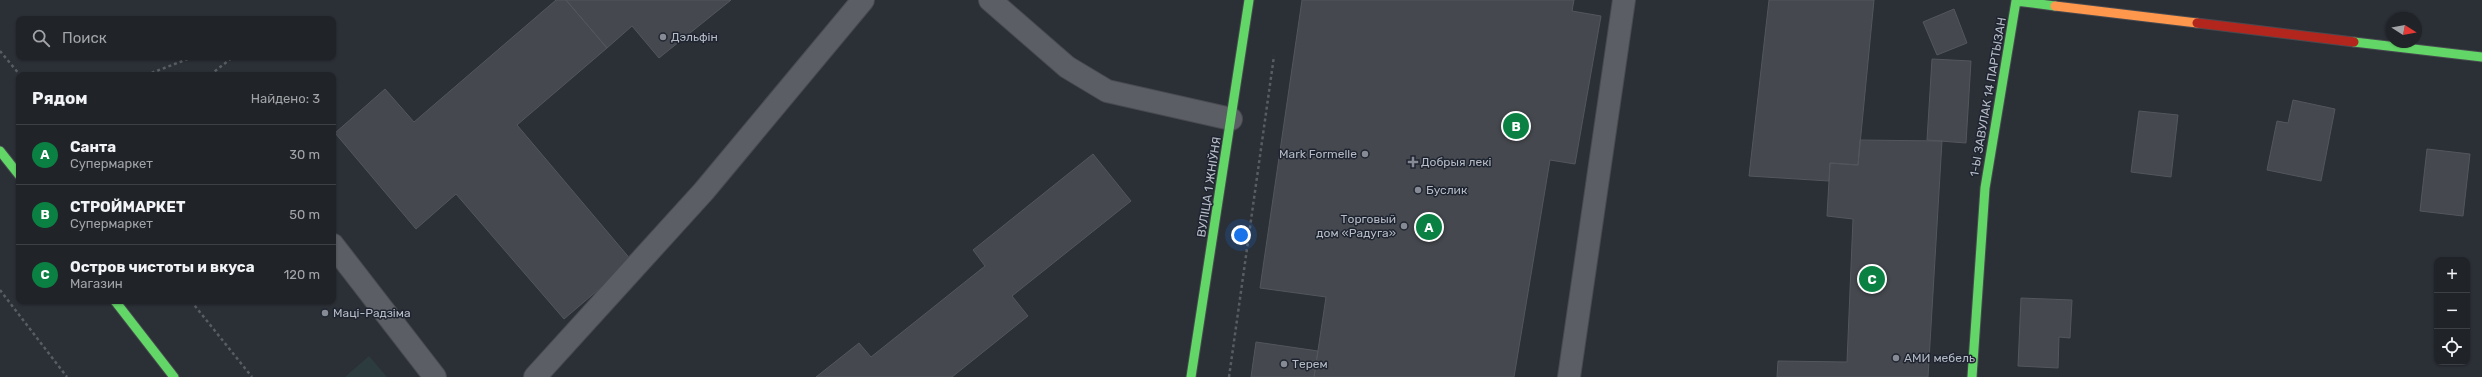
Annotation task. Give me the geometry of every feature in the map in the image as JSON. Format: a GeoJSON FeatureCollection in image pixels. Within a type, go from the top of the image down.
{"type":"FeatureCollection","features":[{"type":"Feature","properties":{"kind":"street","name":"ВУЛІЦА 1 ЖНІЎНЯ"},"geometry":{"type":"LineString","coordinates":[[1191,377],[1248,0]]}},
{"type":"Feature","properties":{"kind":"street","name":"1-Ы ЗАВУЛАК 14 ПАРТЫЗАН"},"geometry":{"type":"LineString","coordinates":[[1972,377],[1985,188],[2013,0],[2482,57]]}},
{"type":"Feature","properties":{"kind":"street"},"geometry":{"type":"LineString","coordinates":[[0,150],[16,171]]}},
{"type":"Feature","properties":{"kind":"street"},"geometry":{"type":"LineString","coordinates":[[117,304],[174,377]]}},
{"type":"Feature","properties":{"kind":"lane"},"geometry":{"type":"LineString","coordinates":[[535,377],[704,191],[863,0]]}},
{"type":"Feature","properties":{"kind":"lane"},"geometry":{"type":"LineString","coordinates":[[990,0],[1067,67],[1107,91],[1231,119]]}},
{"type":"Feature","properties":{"kind":"lane"},"geometry":{"type":"LineString","coordinates":[[1569,377],[1624,0]]}},
{"type":"Feature","properties":{"kind":"lane"},"geometry":{"type":"LineString","coordinates":[[336,249],[436,377]]}},
{"type":"Feature","properties":{"kind":"path"},"geometry":{"type":"LineString","coordinates":[[0,51],[18,72]]}},
{"type":"Feature","properties":{"kind":"path"},"geometry":{"type":"LineString","coordinates":[[1229,377],[1274,55]]}},
{"type":"Feature","properties":{"kind":"path"},"geometry":{"type":"LineString","coordinates":[[154,72],[186,60]]}},
{"type":"Feature","properties":{"kind":"path"},"geometry":{"type":"LineString","coordinates":[[214,72],[229,60]]}},
{"type":"Feature","properties":{"kind":"path"},"geometry":{"type":"LineString","coordinates":[[0,290],[67,377]]}},
{"type":"Feature","properties":{"kind":"path"},"geometry":{"type":"LineString","coordinates":[[193,304],[252,377]]}},
{"type":"Feature","properties":{"kind":"shaded area"},"geometry":{"type":"Polygon","coordinates":[[[369,356],[387,377],[345,377],[369,356]]]}},
{"type":"Feature","properties":{"kind":"building"},"geometry":{"type":"Polygon","coordinates":[[[556,0],[566,0],[607,48],[517,125],[632,261],[564,319],[456,194],[416,229],[336,134],[336,132],[385,89],[414,122],[556,0]]]}},
{"type":"Feature","properties":{"kind":"building","name":"Дэльфін"},"geometry":{"type":"Polygon","coordinates":[[[566,0],[731,0],[659,58],[632,26],[607,48],[566,0]]]}},
{"type":"Feature","properties":{"kind":"building","name":"Торговый дом «Радуга»"},"geometry":{"type":"Polygon","coordinates":[[[1302,0],[1574,0],[1572,11],[1601,16],[1575,164],[1550,160],[1514,377],[1314,377],[1326,297],[1260,288],[1302,0]]]}},
{"type":"Feature","properties":{"kind":"building"},"geometry":{"type":"Polygon","coordinates":[[[1769,0],[1874,0],[1858,165],[1830,163],[1829,181],[1749,176],[1769,0]]]}},
{"type":"Feature","properties":{"kind":"building"},"geometry":{"type":"Polygon","coordinates":[[[1954,9],[1967,43],[1937,55],[1923,22],[1954,9]]]}},
{"type":"Feature","properties":{"kind":"building"},"geometry":{"type":"Polygon","coordinates":[[[1932,59],[1971,61],[1966,143],[1927,140],[1932,59]]]}},
{"type":"Feature","properties":{"kind":"building"},"geometry":{"type":"Polygon","coordinates":[[[2293,100],[2335,109],[2321,181],[2267,170],[2277,121],[2288,123],[2293,100]]]}},
{"type":"Feature","properties":{"kind":"building"},"geometry":{"type":"Polygon","coordinates":[[[2139,111],[2178,115],[2171,177],[2131,172],[2139,111]]]}},
{"type":"Feature","properties":{"kind":"building"},"geometry":{"type":"Polygon","coordinates":[[[1860,140],[1942,141],[1928,377],[1777,377],[1778,361],[1847,362],[1853,219],[1827,216],[1830,163],[1858,165],[1860,140]]]}},
{"type":"Feature","properties":{"kind":"building"},"geometry":{"type":"Polygon","coordinates":[[[2427,149],[2470,154],[2463,216],[2420,211],[2427,149]]]}},
{"type":"Feature","properties":{"kind":"building"},"geometry":{"type":"Polygon","coordinates":[[[1093,154],[1131,201],[1012,296],[1028,316],[952,377],[816,377],[859,343],[871,357],[985,266],[973,250],[1093,154]]]}},
{"type":"Feature","properties":{"kind":"building"},"geometry":{"type":"Polygon","coordinates":[[[2021,298],[2072,300],[2070,338],[2059,337],[2058,368],[2018,366],[2021,298]]]}},
{"type":"Feature","properties":{"kind":"building","name":"Терем"},"geometry":{"type":"Polygon","coordinates":[[[1256,342],[1318,351],[1314,377],[1251,377],[1256,342]]]}},
{"type":"Feature","properties":{"kind":"traffic: fast"},"geometry":{"type":"LineString","coordinates":[[1191,377],[1249,0]]}},
{"type":"Feature","properties":{"kind":"traffic: fast"},"geometry":{"type":"LineString","coordinates":[[1972,377],[1985,188],[2016,1],[2055,6]]}},
{"type":"Feature","properties":{"kind":"traffic: fast"},"geometry":{"type":"LineString","coordinates":[[2354,42],[2482,57]]}},
{"type":"Feature","properties":{"kind":"traffic: fast"},"geometry":{"type":"LineString","coordinates":[[0,151],[16,171]]}},
{"type":"Feature","properties":{"kind":"traffic: fast"},"geometry":{"type":"LineString","coordinates":[[117,304],[174,377]]}},
{"type":"Feature","properties":{"kind":"traffic: slow"},"geometry":{"type":"LineString","coordinates":[[2055,6],[2197,23]]}},
{"type":"Feature","properties":{"kind":"traffic: jam"},"geometry":{"type":"LineString","coordinates":[[2197,23],[2354,42]]}},
{"type":"Feature","properties":{"kind":"place","name":"Дэльфін"},"geometry":{"type":"Point","coordinates":[663,37]}},
{"type":"Feature","properties":{"kind":"place","name":"СТРОЙМАРКЕТ"},"geometry":{"type":"Point","coordinates":[1516,126]}},
{"type":"Feature","properties":{"kind":"place","name":"Mark Formelle"},"geometry":{"type":"Point","coordinates":[1365,154]}},
{"type":"Feature","properties":{"kind":"place","name":"Добрыя лекі"},"geometry":{"type":"Point","coordinates":[1413,162]}},
{"type":"Feature","properties":{"kind":"place","name":"Буслик"},"geometry":{"type":"Point","coordinates":[1418,190]}},
{"type":"Feature","properties":{"kind":"place","name":"Торговый дом «Радуга»"},"geometry":{"type":"Point","coordinates":[1404,226]}},
{"type":"Feature","properties":{"kind":"place","name":"Санта"},"geometry":{"type":"Point","coordinates":[1429,227]}},
{"type":"Feature","properties":{"kind":"place","name":"Остров чистоты и вкуса"},"geometry":{"type":"Point","coordinates":[1872,279]}},
{"type":"Feature","properties":{"kind":"place","name":"Маці-Радзіма"},"geometry":{"type":"Point","coordinates":[325,313]}},
{"type":"Feature","properties":{"kind":"place","name":"АМИ мебель"},"geometry":{"type":"Point","coordinates":[1896,358]}},
{"type":"Feature","properties":{"kind":"place","name":"Терем"},"geometry":{"type":"Point","coordinates":[1284,364]}}]}
